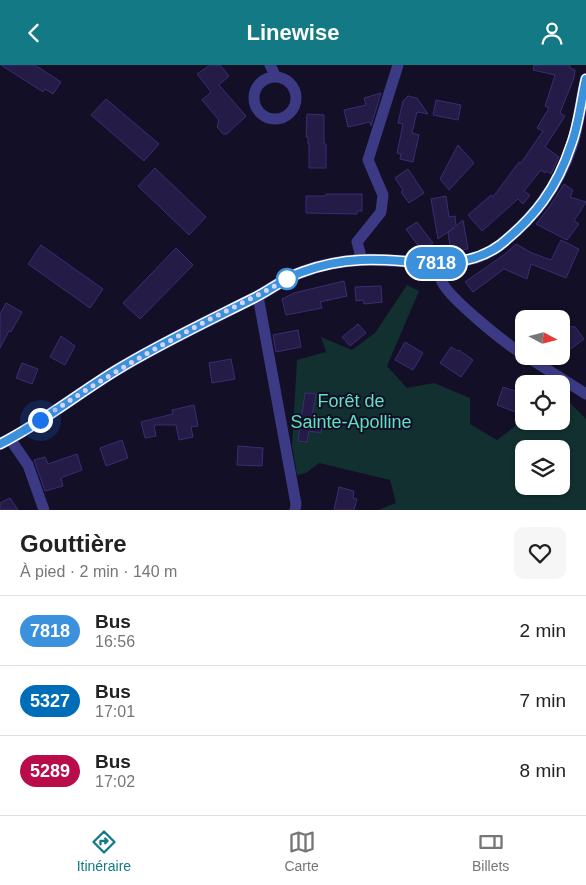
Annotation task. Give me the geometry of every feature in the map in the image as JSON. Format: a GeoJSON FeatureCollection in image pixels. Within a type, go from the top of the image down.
{"type":"FeatureCollection","features":[{"type":"Feature","properties":{"kind":"street"},"geometry":{"type":"LineString","coordinates":[[270,65],[276,77]]}},
{"type":"Feature","properties":{"kind":"street"},"geometry":{"type":"LineString","coordinates":[[362,259],[357,242],[381,212],[383,195],[368,160],[398,65]]}},
{"type":"Feature","properties":{"kind":"street"},"geometry":{"type":"LineString","coordinates":[[44,510],[28,465],[5,442],[115,371],[300,272],[338,261],[362,259],[441,263],[461,262],[482,256],[499,246],[531,218],[554,187],[572,145],[586,79]]}},
{"type":"Feature","properties":{"kind":"street"},"geometry":{"type":"LineString","coordinates":[[441,263],[441,280],[448,292],[515,348]]}},
{"type":"Feature","properties":{"kind":"street"},"geometry":{"type":"LineString","coordinates":[[258,296],[296,504],[295,510]]}},
{"type":"Feature","properties":{"kind":"street"},"geometry":{"type":"LineString","coordinates":[[539,365],[586,395]]}},
{"type":"Feature","properties":{"kind":"green space","name":"Forêt de Sainte-Apolline"},"geometry":{"type":"Polygon","coordinates":[[[407,285],[419,291],[387,366],[407,388],[434,383],[470,398],[470,424],[497,440],[515,426],[515,430],[570,430],[570,403],[586,419],[586,510],[378,510],[396,503],[390,480],[319,463],[306,473],[297,475],[292,445],[297,360],[326,352],[321,337],[352,350],[375,333],[407,285]]]}},
{"type":"Feature","properties":{"kind":"building"},"geometry":{"type":"Polygon","coordinates":[[[1,65],[35,65],[61,82],[53,94],[45,89],[43,92],[1,65]]]}},
{"type":"Feature","properties":{"kind":"building"},"geometry":{"type":"Polygon","coordinates":[[[210,65],[220,65],[229,76],[219,85],[246,116],[227,134],[223,134],[217,127],[219,120],[202,100],[211,92],[197,74],[210,65]]]}},
{"type":"Feature","properties":{"kind":"building"},"geometry":{"type":"Polygon","coordinates":[[[534,65],[570,65],[570,68],[575,70],[574,78],[560,113],[565,116],[545,147],[559,157],[551,174],[541,170],[524,191],[530,195],[523,204],[518,199],[482,231],[468,215],[491,195],[493,197],[519,162],[521,163],[543,131],[537,128],[549,108],[545,106],[555,75],[533,70],[534,65]]]}},
{"type":"Feature","properties":{"kind":"building"},"geometry":{"type":"Polygon","coordinates":[[[381,93],[371,126],[370,122],[348,127],[344,110],[366,105],[364,98],[381,93]]]}},
{"type":"Feature","properties":{"kind":"building"},"geometry":{"type":"Polygon","coordinates":[[[408,96],[417,98],[428,114],[417,112],[412,133],[419,135],[413,162],[400,159],[401,154],[397,153],[403,124],[398,123],[403,101],[408,96]]]}},
{"type":"Feature","properties":{"kind":"building"},"geometry":{"type":"Polygon","coordinates":[[[106,99],[159,144],[144,161],[91,115],[106,99]]]}},
{"type":"Feature","properties":{"kind":"building"},"geometry":{"type":"Polygon","coordinates":[[[436,100],[461,105],[458,120],[433,115],[436,100]]]}},
{"type":"Feature","properties":{"kind":"building"},"geometry":{"type":"Polygon","coordinates":[[[307,114],[324,115],[326,168],[309,168],[309,144],[308,137],[306,137],[307,114]]]}},
{"type":"Feature","properties":{"kind":"building"},"geometry":{"type":"Polygon","coordinates":[[[458,145],[474,163],[449,190],[440,179],[458,145]]]}},
{"type":"Feature","properties":{"kind":"building"},"geometry":{"type":"Polygon","coordinates":[[[155,168],[206,217],[189,235],[138,186],[155,168]]]}},
{"type":"Feature","properties":{"kind":"building"},"geometry":{"type":"Polygon","coordinates":[[[408,169],[424,193],[409,203],[401,192],[403,190],[395,178],[408,169]]]}},
{"type":"Feature","properties":{"kind":"building"},"geometry":{"type":"Polygon","coordinates":[[[564,184],[573,190],[570,197],[586,202],[574,221],[579,224],[567,240],[536,224],[564,184]]]}},
{"type":"Feature","properties":{"kind":"building"},"geometry":{"type":"Polygon","coordinates":[[[326,194],[362,194],[362,211],[357,211],[357,214],[306,213],[306,196],[326,196],[326,194]]]}},
{"type":"Feature","properties":{"kind":"building"},"geometry":{"type":"Polygon","coordinates":[[[446,196],[449,217],[455,216],[456,226],[463,220],[468,249],[451,252],[448,233],[455,227],[438,239],[431,199],[446,196]]]}},
{"type":"Feature","properties":{"kind":"building"},"geometry":{"type":"Polygon","coordinates":[[[417,222],[433,243],[422,251],[406,229],[417,222]]]}},
{"type":"Feature","properties":{"kind":"building"},"geometry":{"type":"Polygon","coordinates":[[[561,240],[579,249],[566,278],[531,264],[527,279],[504,269],[473,292],[465,282],[516,244],[532,253],[551,260],[561,240]]]}},
{"type":"Feature","properties":{"kind":"building"},"geometry":{"type":"Polygon","coordinates":[[[41,245],[103,289],[90,308],[28,264],[41,245]]]}},
{"type":"Feature","properties":{"kind":"building"},"geometry":{"type":"Polygon","coordinates":[[[176,248],[193,265],[140,319],[123,303],[176,248]]]}},
{"type":"Feature","properties":{"kind":"building"},"geometry":{"type":"Polygon","coordinates":[[[344,281],[347,296],[320,302],[322,308],[286,315],[282,299],[294,293],[344,281]]]}},
{"type":"Feature","properties":{"kind":"building"},"geometry":{"type":"Polygon","coordinates":[[[381,286],[382,302],[364,304],[363,300],[356,301],[355,287],[381,286]]]}},
{"type":"Feature","properties":{"kind":"building"},"geometry":{"type":"Polygon","coordinates":[[[6,303],[22,312],[0,348],[0,314],[6,303]]]}},
{"type":"Feature","properties":{"kind":"building"},"geometry":{"type":"Polygon","coordinates":[[[358,324],[366,333],[350,346],[342,337],[358,324]]]}},
{"type":"Feature","properties":{"kind":"building"},"geometry":{"type":"Polygon","coordinates":[[[570,327],[575,327],[584,339],[570,349],[570,327]]]}},
{"type":"Feature","properties":{"kind":"building"},"geometry":{"type":"Polygon","coordinates":[[[298,330],[301,347],[276,352],[273,335],[298,330]]]}},
{"type":"Feature","properties":{"kind":"building"},"geometry":{"type":"Polygon","coordinates":[[[61,336],[75,346],[65,365],[50,357],[61,336]]]}},
{"type":"Feature","properties":{"kind":"building"},"geometry":{"type":"Polygon","coordinates":[[[405,342],[423,353],[413,370],[395,360],[405,342]]]}},
{"type":"Feature","properties":{"kind":"building"},"geometry":{"type":"Polygon","coordinates":[[[451,347],[473,360],[461,377],[440,363],[451,347]]]}},
{"type":"Feature","properties":{"kind":"building"},"geometry":{"type":"Polygon","coordinates":[[[231,359],[235,379],[212,383],[209,363],[231,359]]]}},
{"type":"Feature","properties":{"kind":"building"},"geometry":{"type":"Polygon","coordinates":[[[22,363],[38,369],[32,384],[16,378],[22,363]]]}},
{"type":"Feature","properties":{"kind":"building"},"geometry":{"type":"Polygon","coordinates":[[[503,387],[515,391],[515,412],[497,405],[503,387]]]}},
{"type":"Feature","properties":{"kind":"building"},"geometry":{"type":"Polygon","coordinates":[[[305,393],[316,394],[312,415],[323,419],[321,433],[309,431],[307,442],[298,441],[305,393]]]}},
{"type":"Feature","properties":{"kind":"building"},"geometry":{"type":"Polygon","coordinates":[[[194,405],[198,426],[191,427],[193,437],[179,440],[176,425],[154,425],[156,436],[145,438],[141,422],[173,414],[172,410],[194,405]]]}},
{"type":"Feature","properties":{"kind":"building"},"geometry":{"type":"Polygon","coordinates":[[[122,440],[128,458],[106,466],[100,448],[122,440]]]}},
{"type":"Feature","properties":{"kind":"building"},"geometry":{"type":"Polygon","coordinates":[[[238,446],[263,448],[262,466],[237,465],[238,446]]]}},
{"type":"Feature","properties":{"kind":"building"},"geometry":{"type":"Polygon","coordinates":[[[77,454],[82,470],[61,478],[63,486],[45,491],[34,460],[45,457],[48,464],[77,454]]]}},
{"type":"Feature","properties":{"kind":"building"},"geometry":{"type":"Polygon","coordinates":[[[339,487],[354,491],[353,498],[357,499],[354,510],[334,510],[339,487]]]}},
{"type":"Feature","properties":{"kind":"building"},"geometry":{"type":"Polygon","coordinates":[[[10,498],[18,510],[0,510],[0,503],[10,498]]]}},
{"type":"Feature","properties":{"kind":"bus line","name":"7818"},"geometry":{"type":"LineString","coordinates":[[0,444],[115,371],[300,272],[338,261],[362,259],[441,263],[461,262],[482,256],[499,246],[531,218],[554,187],[572,145],[586,79]]}},
{"type":"Feature","properties":{"kind":"route"},"geometry":{"type":"LineString","coordinates":[[40,420],[115,371],[258,296],[290,277],[287,279]]}}]}
